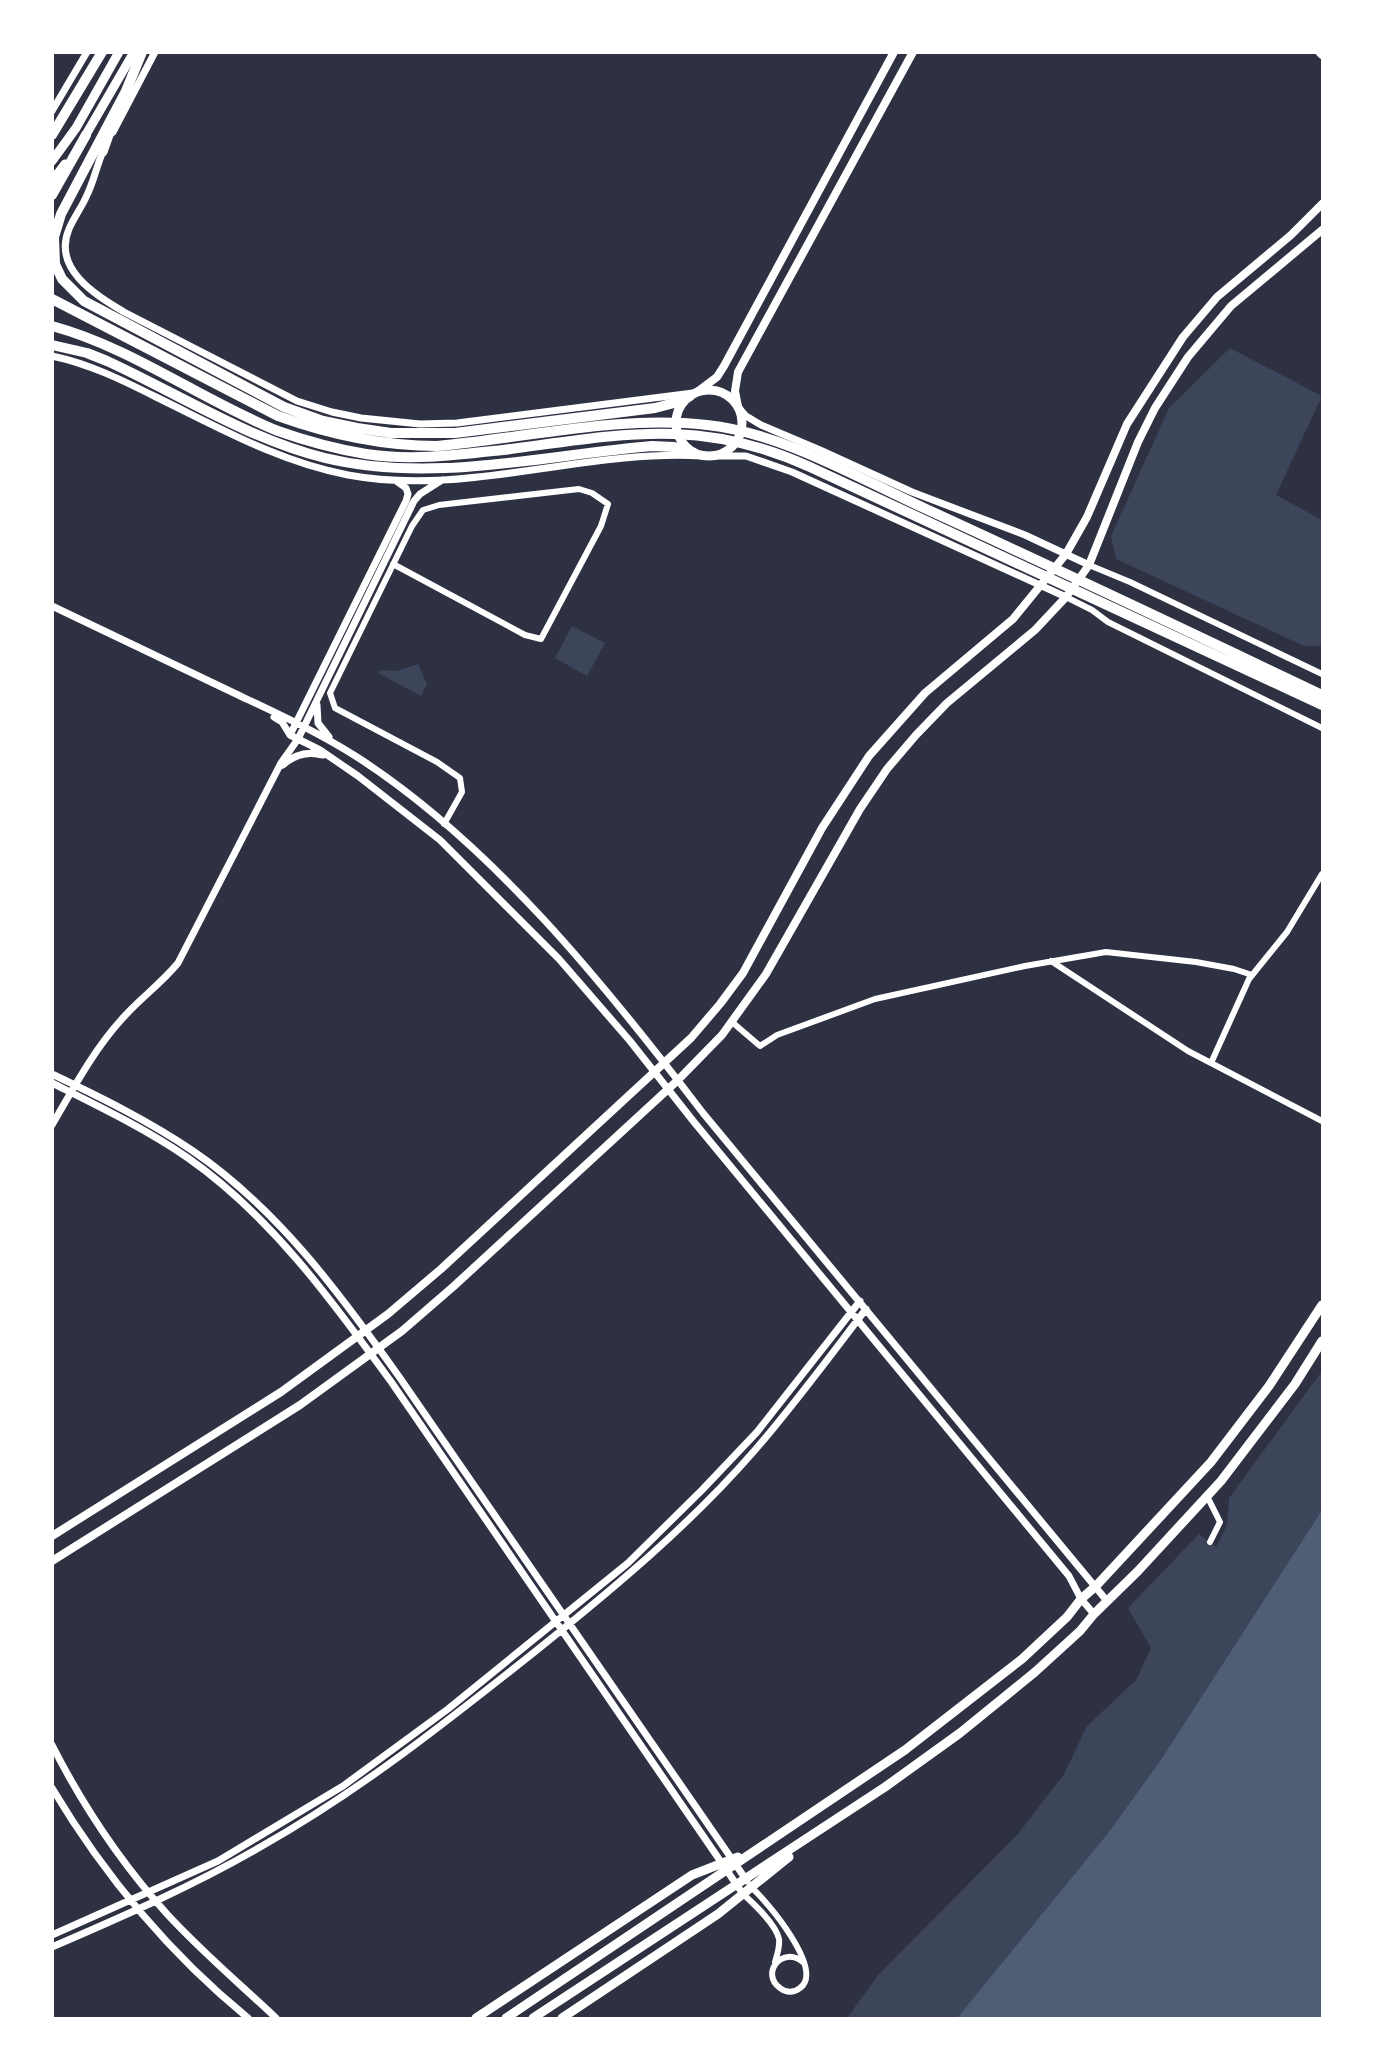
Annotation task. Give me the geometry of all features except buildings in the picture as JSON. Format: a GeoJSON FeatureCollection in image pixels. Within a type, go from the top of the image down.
{"type":"FeatureCollection","features":[{"type":"Feature","properties":{"kind":"highway"},"geometry":{"type":"LineString","coordinates":[[52,135],[102,52]]}},
{"type":"Feature","properties":{"kind":"highway"},"geometry":{"type":"LineString","coordinates":[[142,52],[126,91],[56,225],[53,250],[55,264],[62,279],[84,301],[284,407],[317,430]]}},
{"type":"Feature","properties":{"kind":"highway"},"geometry":{"type":"LineString","coordinates":[[52,195],[86,135]]}},
{"type":"Feature","properties":{"kind":"highway"},"geometry":{"type":"LineString","coordinates":[[54,300],[278,416],[317,430],[365,441],[438,446],[648,422],[708,425],[745,432],[783,444],[849,474],[1322,695]]}},
{"type":"Feature","properties":{"kind":"highway"},"geometry":{"type":"LineString","coordinates":[[52,326],[121,351],[278,431],[361,453],[387,457],[451,456],[611,436],[657,433],[698,434],[741,442],[786,456],[1322,705]]}},
{"type":"Feature","properties":{"kind":"highway"},"geometry":{"type":"LineString","coordinates":[[52,345],[87,353],[275,442],[326,458],[398,468],[456,468],[652,446],[674,447],[703,455]]}},
{"type":"Feature","properties":{"kind":"highway"},"geometry":{"type":"LineString","coordinates":[[365,441],[402,434],[484,430],[655,408],[693,394]]}},
{"type":"Feature","properties":{"kind":"highway"},"geometry":{"type":"LineString","coordinates":[[284,407],[340,425],[402,434]]}},
{"type":"Feature","properties":{"kind":"highway"},"geometry":{"type":"LineString","coordinates":[[275,442],[316,443]]}},
{"type":"Feature","properties":{"kind":"highway"},"geometry":{"type":"LineString","coordinates":[[361,453],[398,468]]}},
{"type":"Feature","properties":{"kind":"main road"},"geometry":{"type":"LineString","coordinates":[[52,161],[76,128],[119,52]]}},
{"type":"Feature","properties":{"kind":"main road"},"geometry":{"type":"LineString","coordinates":[[52,181],[86,135],[134,52]]}},
{"type":"Feature","properties":{"kind":"main road"},"geometry":{"type":"LineString","coordinates":[[894,52],[724,366],[717,377],[693,394],[679,409],[676,426],[681,442],[703,455],[729,450],[740,435],[741,416],[735,391],[738,372],[913,52]]}},
{"type":"Feature","properties":{"kind":"main road"},"geometry":{"type":"LineString","coordinates":[[103,152],[126,91]]}},
{"type":"Feature","properties":{"kind":"main road"},"geometry":{"type":"LineString","coordinates":[[52,1536],[281,1392],[366,1331],[441,1269],[691,1038],[731,991],[751,960],[837,802],[869,756],[925,693],[1013,619],[1066,554],[1087,517],[1127,424],[1183,337],[1217,297],[1291,235],[1322,204]]}},
{"type":"Feature","properties":{"kind":"main road"},"geometry":{"type":"LineString","coordinates":[[52,1561],[234,1449],[379,1348],[454,1286],[707,1052],[750,999],[783,948],[860,808],[887,769],[947,703],[1035,630],[1066,597],[1089,565],[1142,433],[1188,357],[1231,306],[1322,230]]}},
{"type":"Feature","properties":{"kind":"main road"},"geometry":{"type":"LineString","coordinates":[[693,394],[716,391],[732,400],[738,407]]}},
{"type":"Feature","properties":{"kind":"main road"},"geometry":{"type":"LineString","coordinates":[[506,2018],[723,1866],[755,1849],[862,1780],[947,1719],[1022,1659],[1067,1618],[1081,1599],[1096,1587],[1211,1462],[1269,1386],[1322,1305]]}},
{"type":"Feature","properties":{"kind":"main road"},"geometry":{"type":"LineString","coordinates":[[533,2018],[736,1885],[748,1883],[923,1760],[995,1705],[1080,1631],[1207,1496],[1295,1384],[1322,1341]]}},
{"type":"Feature","properties":{"kind":"main road"},"geometry":{"type":"LineString","coordinates":[[476,2018],[692,1875],[723,1866]]}},
{"type":"Feature","properties":{"kind":"main road"},"geometry":{"type":"LineString","coordinates":[[562,2018],[718,1914],[743,1894],[748,1883]]}},
{"type":"Feature","properties":{"kind":"street"},"geometry":{"type":"LineString","coordinates":[[52,111],[87,52]]}},
{"type":"Feature","properties":{"kind":"street"},"geometry":{"type":"LineString","coordinates":[[155,52],[103,152],[87,196],[69,228],[66,239],[69,263],[81,281],[103,300],[297,401],[332,412],[384,421],[421,424],[457,422],[693,394]]}},
{"type":"Feature","properties":{"kind":"street"},"geometry":{"type":"LineString","coordinates":[[52,270],[69,263]]}},
{"type":"Feature","properties":{"kind":"street"},"geometry":{"type":"LineString","coordinates":[[52,356],[73,360],[106,373],[262,449],[290,460],[347,475],[395,481],[442,480],[668,454],[746,456],[792,472],[1000,569],[1042,585],[1092,610],[1108,622],[1322,728]]}},
{"type":"Feature","properties":{"kind":"street"},"geometry":{"type":"LineString","coordinates":[[738,407],[746,416],[761,425],[912,492],[1026,535],[1322,674]]}},
{"type":"Feature","properties":{"kind":"street"},"geometry":{"type":"LineString","coordinates":[[52,1125],[121,1020],[168,976],[178,963],[300,725],[320,696],[414,501],[442,480]]}},
{"type":"Feature","properties":{"kind":"street"},"geometry":{"type":"LineString","coordinates":[[300,725],[305,705],[408,494],[406,488],[395,481]]}},
{"type":"Feature","properties":{"kind":"street"},"geometry":{"type":"LineString","coordinates":[[393,565],[525,635],[541,639],[601,526],[608,505],[592,493],[579,489],[439,505],[423,510],[418,516],[393,565],[330,693],[335,708],[437,762],[460,778],[461,792],[444,824]]}},
{"type":"Feature","properties":{"kind":"street"},"geometry":{"type":"LineString","coordinates":[[52,608],[279,714],[338,745],[390,779],[444,824],[540,917],[586,968],[1107,1601]]}},
{"type":"Feature","properties":{"kind":"street"},"geometry":{"type":"LineString","coordinates":[[52,608],[277,718],[294,737],[333,759],[400,807],[474,872],[577,978],[1069,1576],[1081,1599],[1094,1614]]}},
{"type":"Feature","properties":{"kind":"street"},"geometry":{"type":"LineString","coordinates":[[320,696],[318,723],[326,735],[338,745]]}},
{"type":"Feature","properties":{"kind":"street"},"geometry":{"type":"LineString","coordinates":[[279,714],[296,713],[305,705]]}},
{"type":"Feature","properties":{"kind":"street"},"geometry":{"type":"LineString","coordinates":[[274,776],[286,762],[299,754],[317,753],[333,759]]}},
{"type":"Feature","properties":{"kind":"street"},"geometry":{"type":"LineString","coordinates":[[1211,1063],[1252,975],[1287,932],[1322,874]]}},
{"type":"Feature","properties":{"kind":"street"},"geometry":{"type":"LineString","coordinates":[[732,1022],[760,1046],[777,1035],[875,999],[1051,961],[1106,952],[1196,962],[1252,975]]}},
{"type":"Feature","properties":{"kind":"street"},"geometry":{"type":"LineString","coordinates":[[1051,961],[1188,1051],[1322,1121]]}},
{"type":"Feature","properties":{"kind":"street"},"geometry":{"type":"LineString","coordinates":[[52,1074],[74,1089],[166,1145],[207,1173],[288,1250],[337,1307],[736,1885],[758,1907],[777,1933],[779,1944],[772,1977],[778,1987],[793,1992],[803,1986],[807,1975],[797,1946],[766,1900],[748,1883],[344,1300],[296,1243],[220,1171],[170,1137],[74,1089],[52,1083]]}},
{"type":"Feature","properties":{"kind":"street"},"geometry":{"type":"LineString","coordinates":[[52,1935],[218,1861],[342,1786],[448,1709],[628,1563],[748,1442],[860,1301]]}},
{"type":"Feature","properties":{"kind":"street"},"geometry":{"type":"LineString","coordinates":[[52,1947],[156,1901],[264,1846],[349,1793],[420,1742],[561,1631],[648,1557],[755,1450],[866,1309]]}},
{"type":"Feature","properties":{"kind":"street"},"geometry":{"type":"LineString","coordinates":[[1207,1496],[1220,1522],[1210,1542]]}},
{"type":"Feature","properties":{"kind":"street"},"geometry":{"type":"LineString","coordinates":[[52,1745],[106,1836],[149,1894],[220,1967],[276,2018]]}},
{"type":"Feature","properties":{"kind":"street"},"geometry":{"type":"LineString","coordinates":[[52,1788],[88,1844],[138,1909],[228,2002],[248,2018]]}},
{"type":"Feature","properties":{"kind":"street"},"geometry":{"type":"LineString","coordinates":[[774,1966],[782,1958],[788,1957],[804,1963]]}},
{"type":"Feature","properties":{"kind":"shaded area"},"geometry":{"type":"Polygon","coordinates":[[[1230,348],[1322,396],[1276,495],[1322,520],[1322,646],[1304,646],[1116,559],[1111,536],[1169,408],[1230,348]]]}},
{"type":"Feature","properties":{"kind":"shaded area"},"geometry":{"type":"Polygon","coordinates":[[[572,626],[605,643],[587,676],[555,658],[572,626]]]}},
{"type":"Feature","properties":{"kind":"shaded area"},"geometry":{"type":"Polygon","coordinates":[[[418,664],[427,684],[421,696],[378,673],[380,670],[397,671],[418,664]]]}},
{"type":"Feature","properties":{"kind":"shaded area"},"geometry":{"type":"Polygon","coordinates":[[[1322,1371],[1322,1510],[1160,1761],[1108,1833],[957,2018],[847,2018],[878,1975],[1018,1834],[1064,1774],[1087,1726],[1136,1680],[1151,1648],[1128,1608],[1199,1534],[1216,1547],[1227,1525],[1229,1498],[1322,1371]]]}},
{"type":"Feature","properties":{"kind":"shaded area"},"geometry":{"type":"Polygon","coordinates":[[[1322,1510],[1322,2018],[957,2018],[1108,1833],[1160,1761],[1322,1510]]]}}]}
